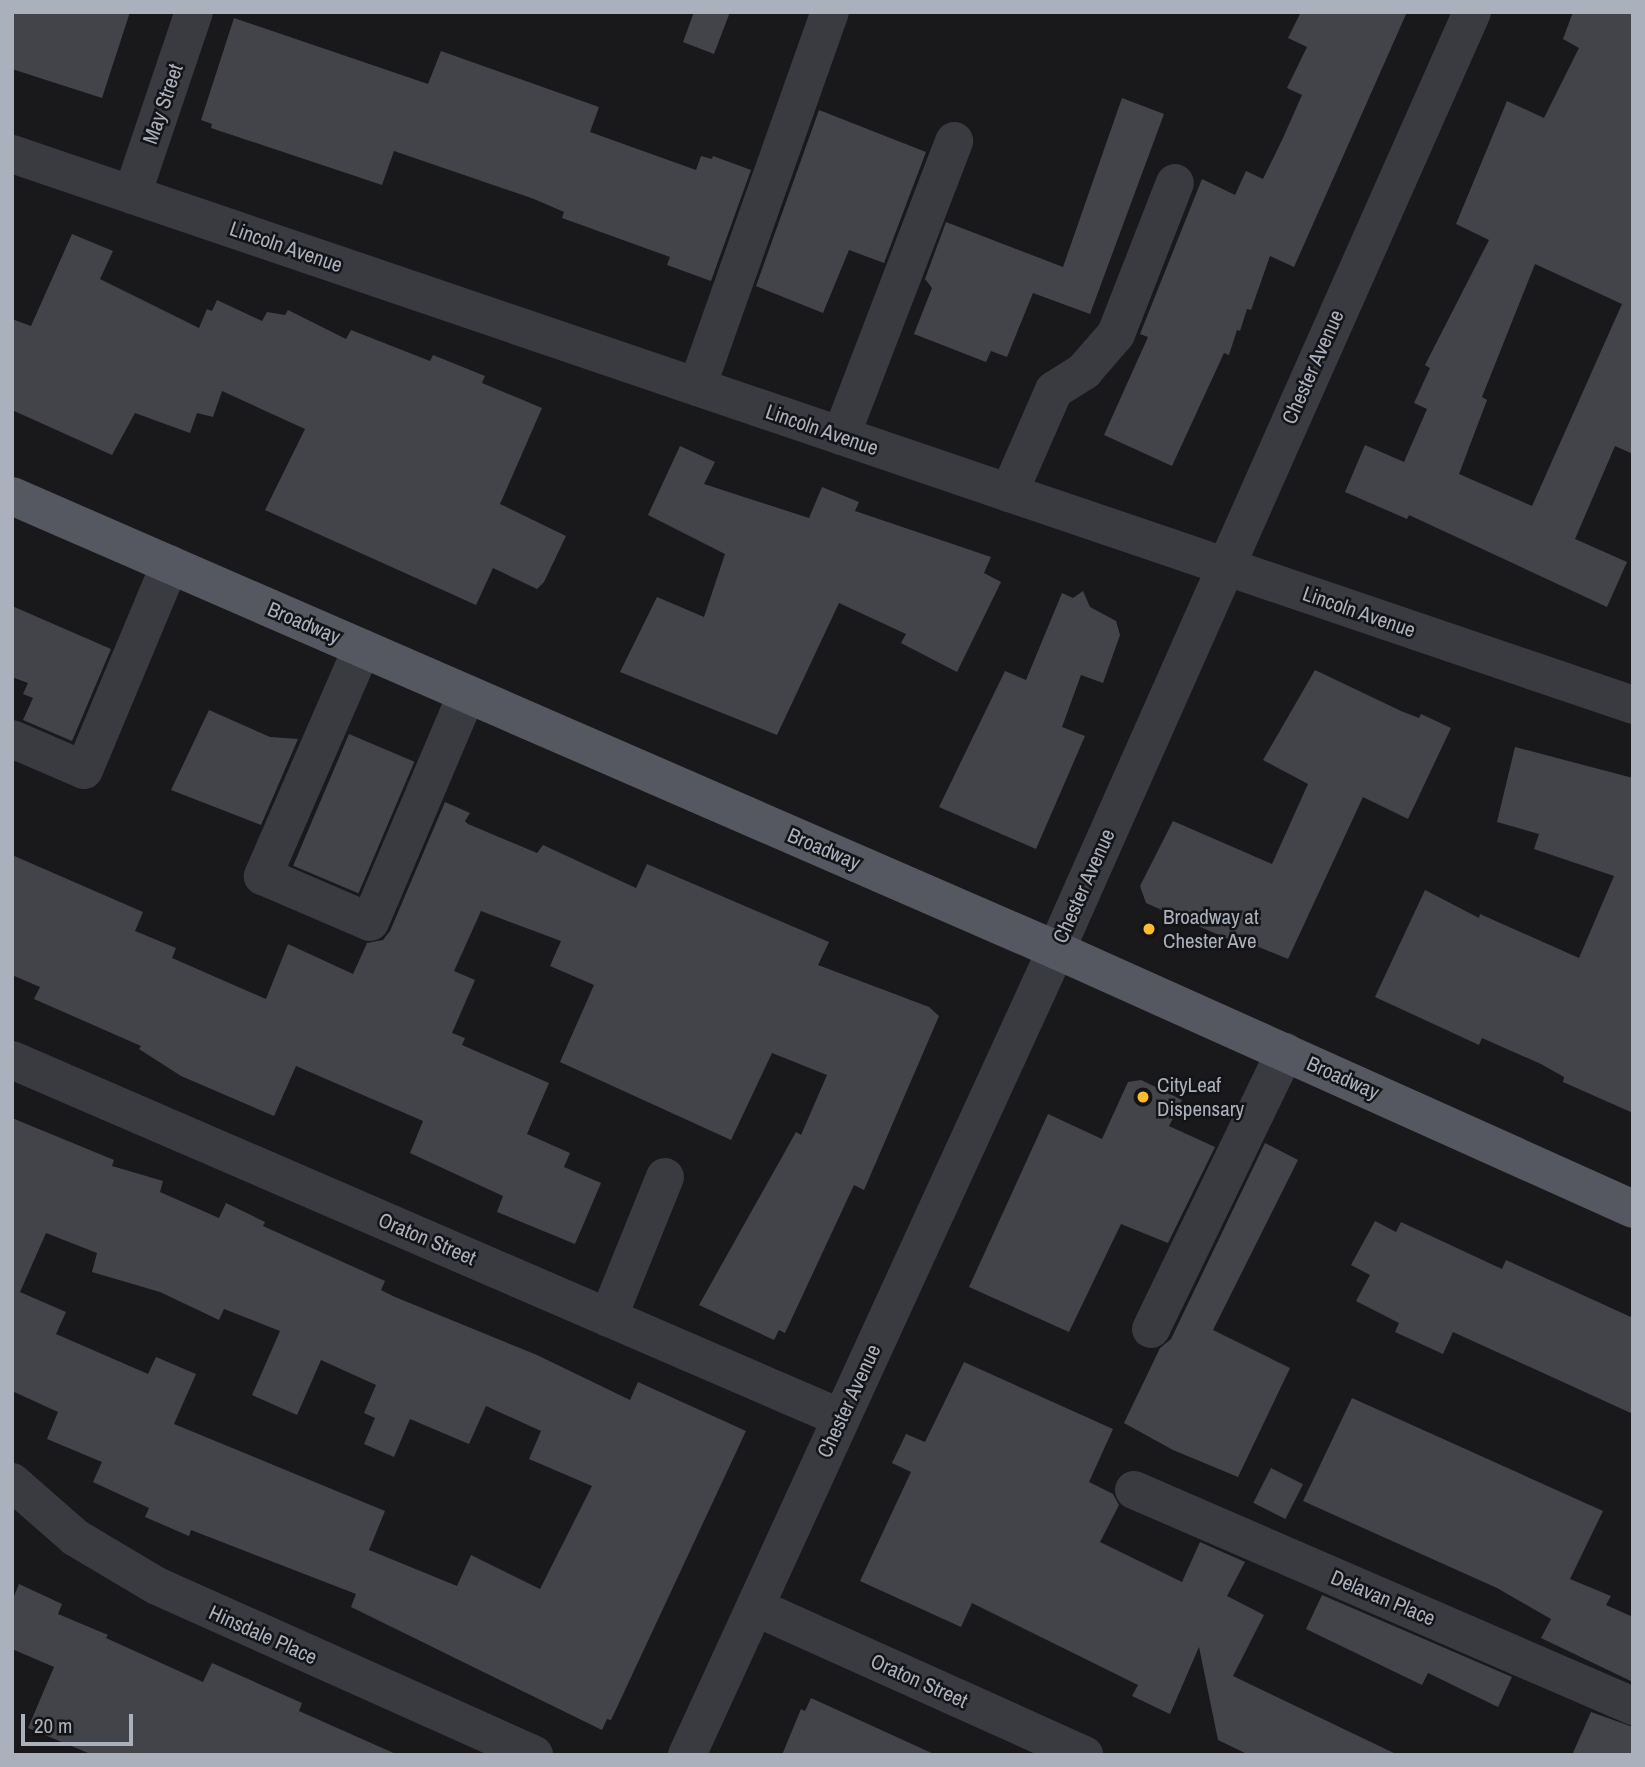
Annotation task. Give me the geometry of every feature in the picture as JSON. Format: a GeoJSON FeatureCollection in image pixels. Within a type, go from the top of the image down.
{"type":"FeatureCollection","features":[{"type":"Feature","properties":{"kind":"main road","name":"Broadway"},"geometry":{"type":"LineString","coordinates":[[13,497],[1056,950],[1633,1209]]}},
{"type":"Feature","properties":{"kind":"street","name":"May Street"},"geometry":{"type":"LineString","coordinates":[[132,195],[194,12]]}},
{"type":"Feature","properties":{"kind":"street"},"geometry":{"type":"LineString","coordinates":[[696,387],[830,12]]}},
{"type":"Feature","properties":{"kind":"street","name":"Chester Avenue"},"geometry":{"type":"LineString","coordinates":[[687,1755],[1056,950],[1472,12]]}},
{"type":"Feature","properties":{"kind":"street"},"geometry":{"type":"LineString","coordinates":[[841,436],[954,141]]}},
{"type":"Feature","properties":{"kind":"street","name":"Lincoln Avenue"},"geometry":{"type":"LineString","coordinates":[[12,154],[1633,705]]}},
{"type":"Feature","properties":{"kind":"street"},"geometry":{"type":"LineString","coordinates":[[1009,493],[1054,390],[1084,371],[1116,334],[1175,183]]}},
{"type":"Feature","properties":{"kind":"street"},"geometry":{"type":"LineString","coordinates":[[12,739],[84,770],[170,565]]}},
{"type":"Feature","properties":{"kind":"street"},"geometry":{"type":"LineString","coordinates":[[362,648],[263,876],[370,922],[467,694]]}},
{"type":"Feature","properties":{"kind":"street"},"geometry":{"type":"LineString","coordinates":[[1151,1329],[1285,1052]]}},
{"type":"Feature","properties":{"kind":"street","name":"Oraton Street"},"geometry":{"type":"LineString","coordinates":[[12,1060],[841,1419]]}},
{"type":"Feature","properties":{"kind":"street"},"geometry":{"type":"LineString","coordinates":[[608,1318],[665,1177]]}},
{"type":"Feature","properties":{"kind":"street","name":"Hinsdale Place"},"geometry":{"type":"LineString","coordinates":[[12,1482],[76,1538],[158,1586],[534,1755]]}},
{"type":"Feature","properties":{"kind":"street","name":"Delavan Place"},"geometry":{"type":"LineString","coordinates":[[1134,1490],[1633,1706]]}},
{"type":"Feature","properties":{"kind":"street","name":"Oraton Street"},"geometry":{"type":"LineString","coordinates":[[755,1607],[1084,1755]]}},
{"type":"Feature","properties":{"kind":"building"},"geometry":{"type":"Polygon","coordinates":[[[12,12],[130,12],[102,98],[12,69],[12,12]]]}},
{"type":"Feature","properties":{"kind":"building"},"geometry":{"type":"Polygon","coordinates":[[[694,12],[730,12],[714,54],[683,42],[694,12]]]}},
{"type":"Feature","properties":{"kind":"building"},"geometry":{"type":"Polygon","coordinates":[[[1301,12],[1407,12],[1294,267],[1270,256],[1251,310],[1247,309],[1229,355],[1224,353],[1172,466],[1104,435],[1148,337],[1140,334],[1202,179],[1235,195],[1246,171],[1263,179],[1283,138],[1302,95],[1287,88],[1307,47],[1288,38],[1301,12]]]}},
{"type":"Feature","properties":{"kind":"building"},"geometry":{"type":"Polygon","coordinates":[[[1573,12],[1633,12],[1633,454],[1615,446],[1575,539],[1627,562],[1607,607],[1409,515],[1407,519],[1345,492],[1365,445],[1404,462],[1427,409],[1414,403],[1430,368],[1425,365],[1489,240],[1456,224],[1507,101],[1544,118],[1579,48],[1563,39],[1573,12]],[[1535,264],[1482,397],[1487,400],[1459,474],[1532,506],[1622,304],[1535,264]]]}},
{"type":"Feature","properties":{"kind":"building"},"geometry":{"type":"Polygon","coordinates":[[[234,18],[428,84],[441,51],[599,107],[590,132],[696,170],[701,156],[712,159],[713,156],[751,170],[711,281],[667,265],[670,257],[562,218],[564,212],[534,199],[394,151],[382,185],[211,128],[212,124],[201,120],[234,18]]]}},
{"type":"Feature","properties":{"kind":"building"},"geometry":{"type":"Polygon","coordinates":[[[1122,98],[1164,114],[1090,314],[1033,293],[1007,357],[991,351],[986,362],[914,334],[932,288],[925,279],[946,222],[1063,267],[1122,98]]]}},
{"type":"Feature","properties":{"kind":"building"},"geometry":{"type":"Polygon","coordinates":[[[819,110],[926,152],[884,263],[849,250],[823,313],[756,286],[819,110]]]}},
{"type":"Feature","properties":{"kind":"building"},"geometry":{"type":"Polygon","coordinates":[[[72,234],[113,251],[100,279],[199,328],[207,309],[212,311],[217,300],[262,321],[267,312],[285,315],[288,310],[346,339],[351,330],[430,361],[433,355],[485,376],[482,383],[542,408],[500,504],[566,536],[544,582],[537,589],[493,568],[476,605],[265,510],[305,429],[222,391],[213,417],[197,413],[190,433],[135,413],[112,455],[12,410],[12,319],[31,326],[72,234]]]}},
{"type":"Feature","properties":{"kind":"building"},"geometry":{"type":"Polygon","coordinates":[[[680,446],[715,462],[704,484],[809,518],[822,487],[859,502],[855,511],[991,557],[984,573],[1001,582],[957,672],[901,643],[906,634],[839,603],[777,735],[620,672],[657,597],[704,617],[725,554],[648,515],[680,446]]]}},
{"type":"Feature","properties":{"kind":"building"},"geometry":{"type":"Polygon","coordinates":[[[1083,591],[1090,607],[1116,621],[1120,635],[1103,683],[1081,675],[1062,727],[1085,736],[1036,849],[939,807],[1005,671],[1026,680],[1062,593],[1073,598],[1083,591]]]}},
{"type":"Feature","properties":{"kind":"building"},"geometry":{"type":"Polygon","coordinates":[[[12,606],[111,649],[72,741],[23,720],[33,698],[23,694],[28,683],[12,677],[12,606]]]}},
{"type":"Feature","properties":{"kind":"building"},"geometry":{"type":"Polygon","coordinates":[[[1315,670],[1401,711],[1419,718],[1421,714],[1451,728],[1408,819],[1363,797],[1288,959],[1237,938],[1235,942],[1146,903],[1140,886],[1173,821],[1272,864],[1308,784],[1263,760],[1315,670]]]}},
{"type":"Feature","properties":{"kind":"building"},"geometry":{"type":"Polygon","coordinates":[[[209,710],[270,737],[298,739],[261,825],[171,790],[209,710]]]}},
{"type":"Feature","properties":{"kind":"building"},"geometry":{"type":"Polygon","coordinates":[[[349,734],[414,762],[358,893],[293,866],[349,734]]]}},
{"type":"Feature","properties":{"kind":"building"},"geometry":{"type":"Polygon","coordinates":[[[1515,747],[1633,778],[1633,1113],[1563,1082],[1564,1077],[1541,1064],[1482,1038],[1479,1045],[1375,997],[1425,890],[1479,918],[1480,914],[1579,958],[1614,876],[1534,849],[1539,834],[1497,822],[1515,747]]]}},
{"type":"Feature","properties":{"kind":"building"},"geometry":{"type":"Polygon","coordinates":[[[445,802],[470,813],[465,821],[468,824],[537,853],[543,845],[636,888],[647,864],[829,942],[818,965],[929,1007],[939,1016],[864,1190],[854,1185],[785,1333],[779,1330],[774,1340],[699,1305],[796,1132],[801,1135],[827,1075],[772,1053],[731,1140],[560,1062],[594,985],[550,966],[561,941],[481,911],[454,971],[475,980],[452,1033],[465,1038],[462,1045],[549,1083],[527,1134],[570,1153],[564,1167],[601,1183],[575,1244],[497,1212],[503,1196],[410,1153],[423,1121],[296,1066],[274,1116],[181,1076],[139,1049],[141,1046],[34,999],[40,987],[12,975],[12,855],[143,912],[135,931],[176,948],[172,958],[266,999],[288,944],[353,974],[367,943],[383,940],[390,931],[445,802]]]}},
{"type":"Feature","properties":{"kind":"building"},"geometry":{"type":"Polygon","coordinates":[[[1141,1080],[1182,1100],[1169,1126],[1215,1147],[1168,1243],[1121,1224],[1069,1332],[969,1287],[1048,1114],[1102,1139],[1128,1082],[1141,1080]]]}},
{"type":"Feature","properties":{"kind":"building"},"geometry":{"type":"Polygon","coordinates":[[[12,1118],[114,1160],[112,1166],[163,1181],[160,1192],[219,1218],[226,1203],[265,1222],[263,1226],[385,1281],[381,1290],[395,1297],[537,1355],[630,1400],[638,1382],[746,1431],[611,1720],[607,1719],[602,1730],[351,1607],[356,1594],[191,1530],[189,1536],[145,1517],[149,1508],[93,1482],[102,1462],[47,1439],[58,1412],[12,1391],[12,1118]],[[46,1233],[20,1292],[66,1312],[56,1334],[148,1374],[156,1357],[196,1374],[174,1424],[385,1511],[369,1550],[457,1586],[471,1555],[540,1589],[592,1486],[529,1459],[541,1431],[486,1406],[469,1444],[410,1419],[394,1457],[364,1444],[375,1418],[364,1413],[376,1385],[321,1360],[297,1415],[252,1395],[280,1331],[224,1309],[219,1320],[160,1292],[92,1272],[97,1253],[46,1233]]]}},
{"type":"Feature","properties":{"kind":"building"},"geometry":{"type":"Polygon","coordinates":[[[1265,1143],[1298,1160],[1213,1330],[1290,1368],[1238,1477],[1173,1450],[1124,1423],[1160,1348],[1171,1339],[1265,1143]]]}},
{"type":"Feature","properties":{"kind":"building"},"geometry":{"type":"Polygon","coordinates":[[[1375,1221],[1396,1232],[1401,1222],[1502,1269],[1506,1260],[1633,1318],[1633,1414],[1453,1332],[1443,1354],[1395,1332],[1399,1323],[1356,1301],[1370,1275],[1351,1265],[1375,1221]]]}},
{"type":"Feature","properties":{"kind":"building"},"geometry":{"type":"Polygon","coordinates":[[[964,1362],[1113,1429],[1089,1482],[1113,1494],[1119,1505],[1100,1542],[1182,1582],[1200,1542],[1245,1562],[1227,1596],[1264,1615],[1233,1676],[1398,1755],[1249,1755],[1218,1740],[1199,1647],[1170,1714],[1132,1696],[1138,1685],[972,1603],[961,1627],[860,1581],[911,1472],[892,1463],[906,1434],[925,1442],[964,1362]]]}},
{"type":"Feature","properties":{"kind":"building"},"geometry":{"type":"Polygon","coordinates":[[[1352,1398],[1603,1511],[1570,1579],[1611,1596],[1606,1605],[1633,1617],[1633,1682],[1541,1638],[1551,1619],[1497,1588],[1303,1501],[1352,1398]]]}},
{"type":"Feature","properties":{"kind":"building"},"geometry":{"type":"Polygon","coordinates":[[[1271,1468],[1303,1484],[1285,1519],[1253,1503],[1271,1468]]]}},
{"type":"Feature","properties":{"kind":"building"},"geometry":{"type":"Polygon","coordinates":[[[19,1584],[62,1604],[58,1614],[108,1635],[106,1638],[203,1682],[212,1663],[302,1703],[299,1711],[398,1755],[93,1755],[28,1728],[54,1667],[12,1649],[12,1601],[19,1584]]]}},
{"type":"Feature","properties":{"kind":"building"},"geometry":{"type":"Polygon","coordinates":[[[1322,1595],[1512,1677],[1498,1707],[1428,1673],[1422,1685],[1306,1629],[1322,1595]]]}},
{"type":"Feature","properties":{"kind":"building"},"geometry":{"type":"Polygon","coordinates":[[[811,1698],[936,1755],[782,1755],[801,1709],[805,1711],[811,1698]]]}},
{"type":"Feature","properties":{"kind":"building"},"geometry":{"type":"Polygon","coordinates":[[[1591,1712],[1633,1727],[1633,1755],[1572,1755],[1591,1712]]]}},
{"type":"Feature","properties":{"kind":"place","name":"Broadway at Chester Ave"},"geometry":{"type":"Point","coordinates":[1149,929]}},
{"type":"Feature","properties":{"kind":"place","name":"CityLeaf Dispensary"},"geometry":{"type":"Point","coordinates":[1143,1097]}}]}
